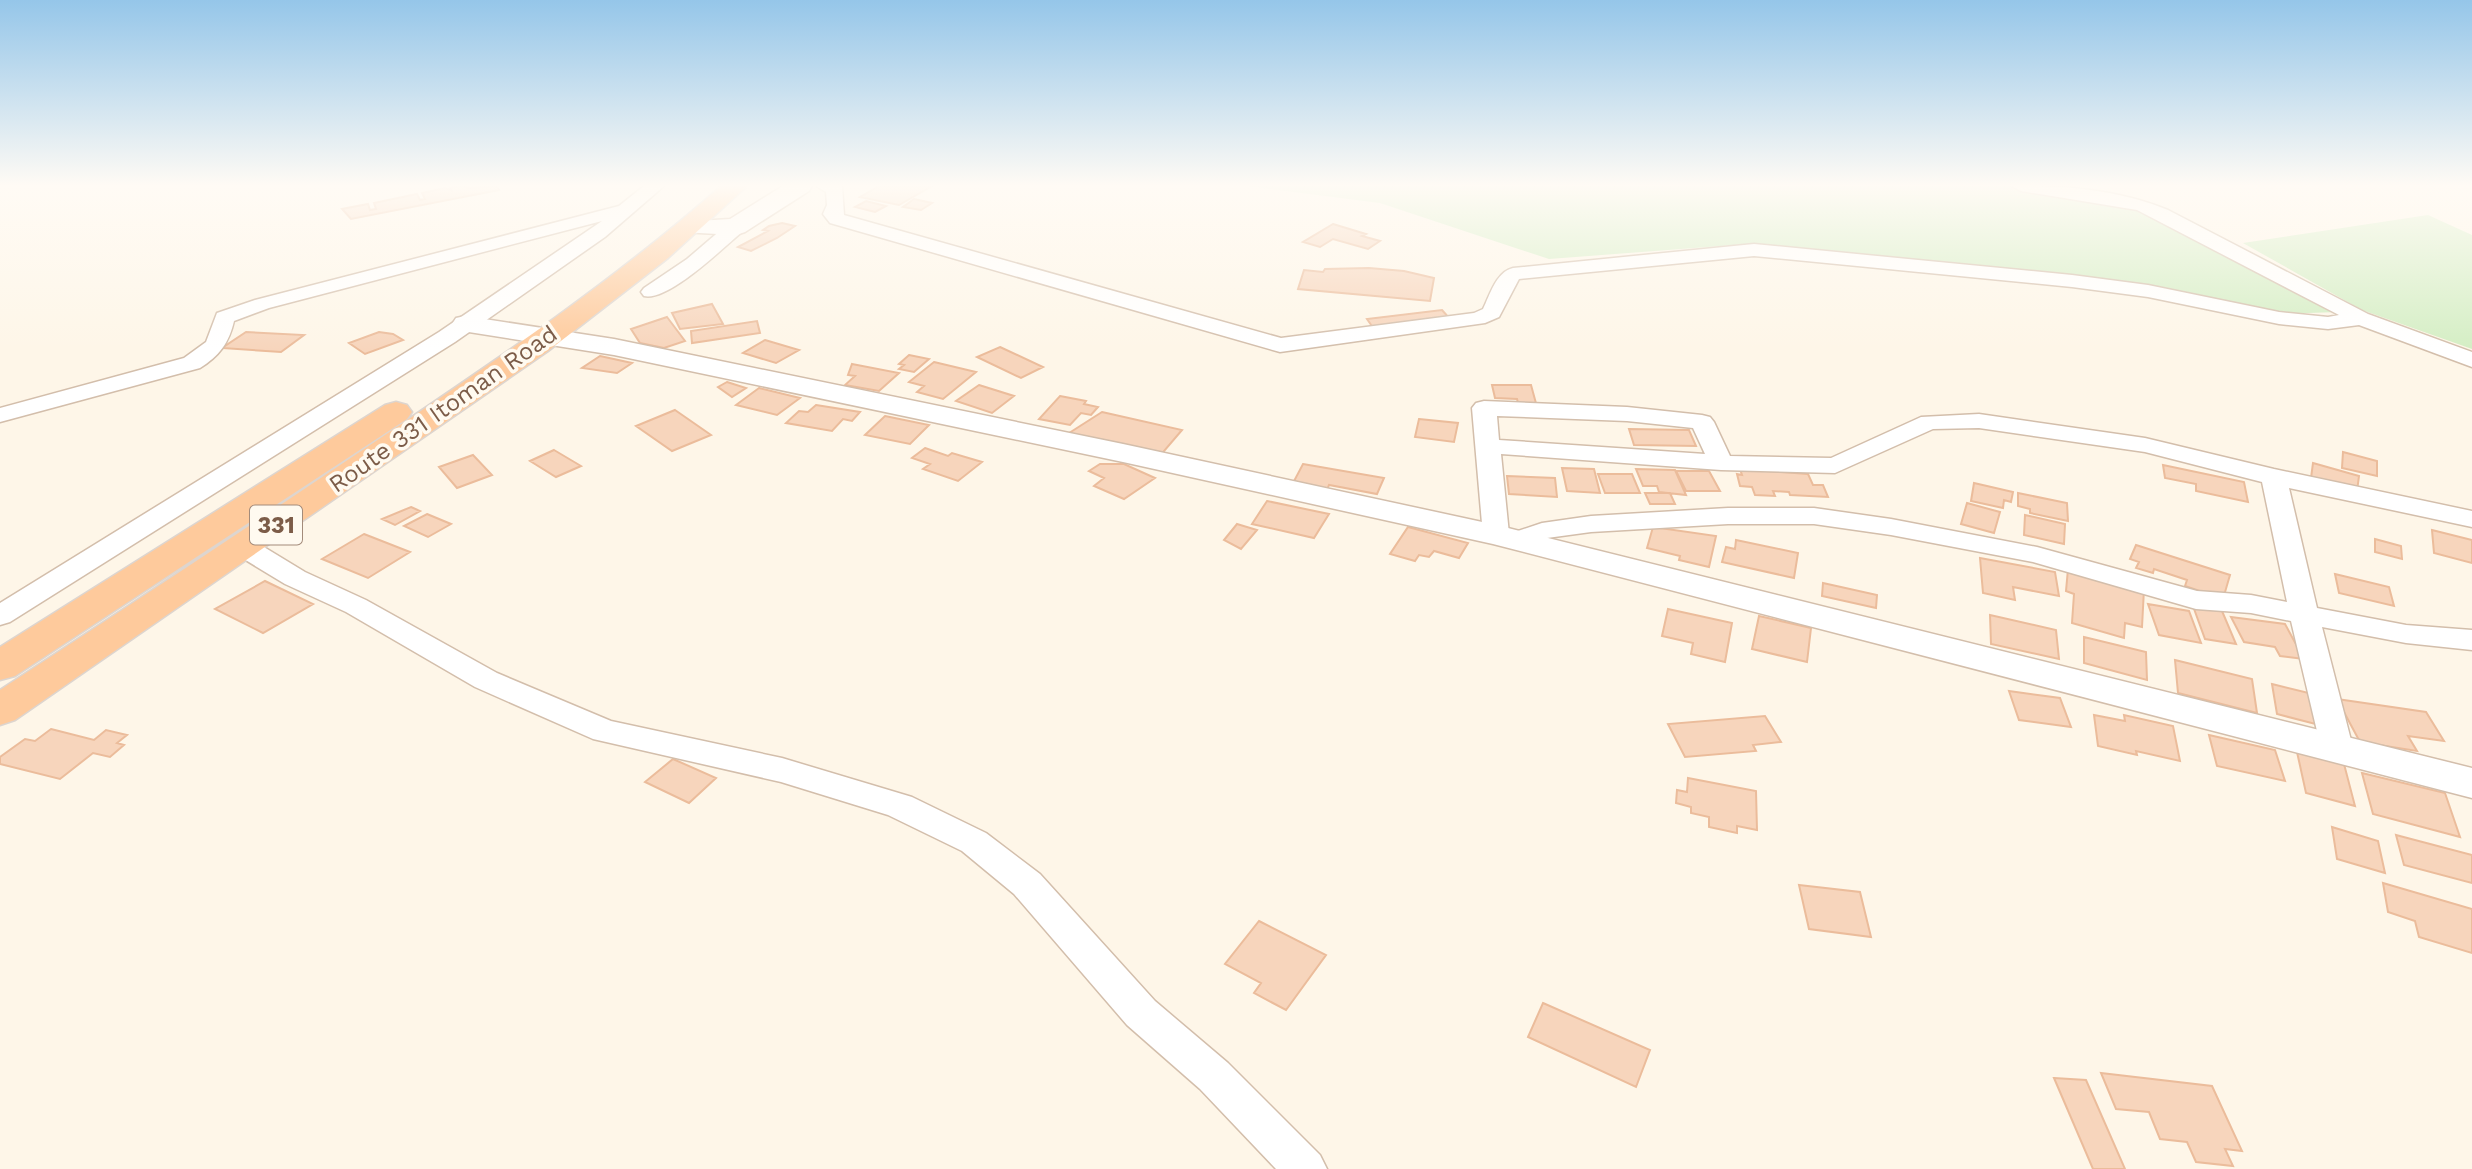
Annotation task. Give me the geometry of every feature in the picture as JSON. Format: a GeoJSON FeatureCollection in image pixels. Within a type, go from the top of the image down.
{"type":"FeatureCollection","features":[{"type":"Feature","properties":{"kind":"highway","name":"Route 331 Itoman Road"},"geometry":{"type":"LineString","coordinates":[[0,666],[533,334],[642,241]]}},
{"type":"Feature","properties":{"kind":"highway","name":"Route 331 Itoman Road"},"geometry":{"type":"LineString","coordinates":[[0,710],[244,547],[533,334],[670,241]]}},
{"type":"Feature","properties":{"kind":"street"},"geometry":{"type":"LineString","coordinates":[[0,415],[192,363],[213,350],[221,335],[224,317],[262,304],[505,241]]}},
{"type":"Feature","properties":{"kind":"street"},"geometry":{"type":"LineString","coordinates":[[0,616],[466,324],[587,241]]}},
{"type":"Feature","properties":{"kind":"street"},"geometry":{"type":"LineString","coordinates":[[651,292],[720,241]]}},
{"type":"Feature","properties":{"kind":"street"},"geometry":{"type":"LineString","coordinates":[[913,241],[1280,345],[1478,319],[1492,313],[1505,284],[1513,274],[1754,250],[2072,281],[2148,292],[2278,318],[2328,323],[2361,318]]}},
{"type":"Feature","properties":{"kind":"street"},"geometry":{"type":"LineString","coordinates":[[2213,241],[2361,318],[2472,360]]}},
{"type":"Feature","properties":{"kind":"street"},"geometry":{"type":"LineString","coordinates":[[466,324],[614,347],[1110,450],[1506,537],[2472,783]]}},
{"type":"Feature","properties":{"kind":"street"},"geometry":{"type":"LineString","coordinates":[[1506,537],[1486,446],[1484,408],[1627,414],[1702,422],[1721,463]]}},
{"type":"Feature","properties":{"kind":"street"},"geometry":{"type":"LineString","coordinates":[[1486,446],[1721,463],[1835,466],[1929,422],[1960,420],[2087,434],[2146,445],[2274,477],[2472,519]]}},
{"type":"Feature","properties":{"kind":"street"},"geometry":{"type":"LineString","coordinates":[[2274,477],[2287,545],[2337,748]]}},
{"type":"Feature","properties":{"kind":"street"},"geometry":{"type":"LineString","coordinates":[[1506,537],[1591,524],[1728,516],[1814,516],[1891,527],[2037,555],[2196,600],[2251,604],[2306,617],[2406,634],[2472,640]]}},
{"type":"Feature","properties":{"kind":"street"},"geometry":{"type":"LineString","coordinates":[[244,547],[295,578],[356,606],[486,680],[604,731],[808,778],[900,806],[974,842],[1027,884],[1141,1013],[1214,1076],[1305,1169]]}},
{"type":"Feature","properties":{"kind":"green space"},"geometry":{"type":"Polygon","coordinates":[[[1493,241],[2202,241],[2338,312],[2281,314],[2155,287],[1747,244],[1549,259],[1493,241]]]}},
{"type":"Feature","properties":{"kind":"green space"},"geometry":{"type":"Polygon","coordinates":[[[2259,241],[2472,241],[2472,349],[2362,310],[2243,243],[2259,241]]]}},
{"type":"Feature","properties":{"kind":"building"},"geometry":{"type":"Polygon","coordinates":[[[750,241],[772,241],[751,251],[738,247],[750,241]]]}},
{"type":"Feature","properties":{"kind":"building"},"geometry":{"type":"Polygon","coordinates":[[[1305,241],[1330,241],[1320,247],[1303,242],[1305,241]]]}},
{"type":"Feature","properties":{"kind":"building"},"geometry":{"type":"Polygon","coordinates":[[[1338,241],[1380,241],[1368,249],[1338,241]]]}},
{"type":"Feature","properties":{"kind":"building"},"geometry":{"type":"Polygon","coordinates":[[[1369,268],[1404,271],[1434,278],[1430,301],[1298,289],[1304,270],[1323,272],[1325,269],[1369,268]]]}},
{"type":"Feature","properties":{"kind":"building"},"geometry":{"type":"Polygon","coordinates":[[[712,304],[723,324],[680,329],[672,313],[712,304]]]}},
{"type":"Feature","properties":{"kind":"building"},"geometry":{"type":"Polygon","coordinates":[[[1442,310],[1450,319],[1374,329],[1367,319],[1442,310]]]}},
{"type":"Feature","properties":{"kind":"building"},"geometry":{"type":"Polygon","coordinates":[[[667,317],[685,341],[664,348],[640,343],[631,329],[667,317]]]}},
{"type":"Feature","properties":{"kind":"building"},"geometry":{"type":"Polygon","coordinates":[[[757,321],[760,333],[692,343],[691,331],[757,321]]]}},
{"type":"Feature","properties":{"kind":"building"},"geometry":{"type":"Polygon","coordinates":[[[246,332],[304,335],[281,352],[222,348],[246,332]]]}},
{"type":"Feature","properties":{"kind":"building"},"geometry":{"type":"Polygon","coordinates":[[[379,332],[393,334],[403,340],[365,354],[349,343],[379,332]]]}},
{"type":"Feature","properties":{"kind":"building"},"geometry":{"type":"Polygon","coordinates":[[[765,340],[799,350],[776,363],[743,353],[765,340]]]}},
{"type":"Feature","properties":{"kind":"building"},"geometry":{"type":"Polygon","coordinates":[[[1000,347],[1043,367],[1021,378],[977,357],[1000,347]]]}},
{"type":"Feature","properties":{"kind":"building"},"geometry":{"type":"Polygon","coordinates":[[[909,355],[929,359],[914,372],[899,369],[904,365],[899,364],[909,355]]]}},
{"type":"Feature","properties":{"kind":"building"},"geometry":{"type":"Polygon","coordinates":[[[600,356],[632,363],[617,373],[582,368],[600,356]]]}},
{"type":"Feature","properties":{"kind":"building"},"geometry":{"type":"Polygon","coordinates":[[[934,362],[976,372],[943,399],[917,392],[924,386],[909,382],[934,362]]]}},
{"type":"Feature","properties":{"kind":"building"},"geometry":{"type":"Polygon","coordinates":[[[852,364],[899,373],[879,391],[845,385],[855,376],[848,375],[852,364]]]}},
{"type":"Feature","properties":{"kind":"building"},"geometry":{"type":"Polygon","coordinates":[[[727,382],[746,388],[732,397],[718,387],[727,382]]]}},
{"type":"Feature","properties":{"kind":"building"},"geometry":{"type":"Polygon","coordinates":[[[979,385],[1014,396],[992,413],[956,401],[979,385]]]}},
{"type":"Feature","properties":{"kind":"building"},"geometry":{"type":"Polygon","coordinates":[[[1492,385],[1531,385],[1537,407],[1519,407],[1517,399],[1495,398],[1492,385]]]}},
{"type":"Feature","properties":{"kind":"building"},"geometry":{"type":"Polygon","coordinates":[[[759,388],[800,398],[777,415],[736,405],[759,388]]]}},
{"type":"Feature","properties":{"kind":"building"},"geometry":{"type":"Polygon","coordinates":[[[1060,396],[1086,401],[1084,404],[1098,407],[1091,415],[1081,413],[1070,425],[1039,419],[1060,396]]]}},
{"type":"Feature","properties":{"kind":"building"},"geometry":{"type":"Polygon","coordinates":[[[816,405],[860,412],[852,421],[843,419],[832,431],[786,423],[799,411],[808,412],[816,405]]]}},
{"type":"Feature","properties":{"kind":"building"},"geometry":{"type":"Polygon","coordinates":[[[675,410],[711,435],[672,451],[636,426],[675,410]]]}},
{"type":"Feature","properties":{"kind":"building"},"geometry":{"type":"Polygon","coordinates":[[[1102,412],[1182,430],[1159,457],[1066,435],[1102,412]]]}},
{"type":"Feature","properties":{"kind":"building"},"geometry":{"type":"Polygon","coordinates":[[[885,416],[929,425],[910,444],[865,435],[885,416]]]}},
{"type":"Feature","properties":{"kind":"building"},"geometry":{"type":"Polygon","coordinates":[[[1419,419],[1458,423],[1454,442],[1415,437],[1419,419]]]}},
{"type":"Feature","properties":{"kind":"building"},"geometry":{"type":"Polygon","coordinates":[[[1629,429],[1689,430],[1696,446],[1634,445],[1629,429]]]}},
{"type":"Feature","properties":{"kind":"building"},"geometry":{"type":"Polygon","coordinates":[[[925,448],[948,456],[952,453],[982,462],[958,481],[923,469],[930,464],[912,458],[925,448]]]}},
{"type":"Feature","properties":{"kind":"building"},"geometry":{"type":"Polygon","coordinates":[[[554,450],[581,466],[556,477],[530,461],[554,450]]]}},
{"type":"Feature","properties":{"kind":"building"},"geometry":{"type":"Polygon","coordinates":[[[2343,452],[2377,461],[2377,476],[2342,468],[2343,452]]]}},
{"type":"Feature","properties":{"kind":"building"},"geometry":{"type":"Polygon","coordinates":[[[473,455],[492,475],[457,488],[439,467],[473,455]]]}},
{"type":"Feature","properties":{"kind":"building"},"geometry":{"type":"Polygon","coordinates":[[[2313,463],[2359,476],[2357,491],[2311,478],[2313,463]]]}},
{"type":"Feature","properties":{"kind":"building"},"geometry":{"type":"Polygon","coordinates":[[[1100,464],[1124,464],[1155,478],[1124,499],[1094,486],[1104,478],[1089,471],[1100,464]]]}},
{"type":"Feature","properties":{"kind":"building"},"geometry":{"type":"Polygon","coordinates":[[[1303,464],[1384,478],[1377,494],[1329,485],[1327,490],[1293,483],[1303,464]]]}},
{"type":"Feature","properties":{"kind":"building"},"geometry":{"type":"Polygon","coordinates":[[[2163,465],[2244,482],[2248,502],[2196,491],[2196,484],[2165,478],[2163,465]]]}},
{"type":"Feature","properties":{"kind":"building"},"geometry":{"type":"Polygon","coordinates":[[[1562,468],[1594,469],[1600,493],[1567,491],[1562,468]]]}},
{"type":"Feature","properties":{"kind":"building"},"geometry":{"type":"Polygon","coordinates":[[[1636,469],[1675,470],[1686,495],[1659,492],[1657,486],[1643,486],[1636,469]]]}},
{"type":"Feature","properties":{"kind":"building"},"geometry":{"type":"Polygon","coordinates":[[[1740,469],[1808,474],[1813,485],[1823,485],[1828,497],[1790,495],[1789,492],[1773,491],[1775,496],[1755,495],[1752,487],[1740,486],[1737,474],[1742,475],[1740,469]]]}},
{"type":"Feature","properties":{"kind":"building"},"geometry":{"type":"Polygon","coordinates":[[[1676,471],[1709,471],[1720,491],[1686,491],[1676,471]]]}},
{"type":"Feature","properties":{"kind":"building"},"geometry":{"type":"Polygon","coordinates":[[[1598,474],[1632,474],[1640,493],[1605,493],[1598,474]]]}},
{"type":"Feature","properties":{"kind":"building"},"geometry":{"type":"Polygon","coordinates":[[[1507,476],[1555,478],[1557,497],[1509,494],[1507,476]]]}},
{"type":"Feature","properties":{"kind":"building"},"geometry":{"type":"Polygon","coordinates":[[[1974,483],[2013,492],[2011,502],[2004,500],[2003,508],[1971,501],[1974,483]]]}},
{"type":"Feature","properties":{"kind":"building"},"geometry":{"type":"Polygon","coordinates":[[[1645,493],[1670,493],[1675,504],[1650,504],[1645,493]]]}},
{"type":"Feature","properties":{"kind":"building"},"geometry":{"type":"Polygon","coordinates":[[[2018,493],[2067,503],[2068,521],[2030,513],[2030,509],[2018,506],[2018,493]]]}},
{"type":"Feature","properties":{"kind":"building"},"geometry":{"type":"Polygon","coordinates":[[[1267,501],[1329,514],[1314,538],[1252,524],[1267,501]]]}},
{"type":"Feature","properties":{"kind":"building"},"geometry":{"type":"Polygon","coordinates":[[[1967,503],[2000,512],[1994,533],[1961,524],[1967,503]]]}},
{"type":"Feature","properties":{"kind":"building"},"geometry":{"type":"Polygon","coordinates":[[[411,507],[420,511],[395,525],[382,519],[411,507]]]}},
{"type":"Feature","properties":{"kind":"building"},"geometry":{"type":"Polygon","coordinates":[[[427,514],[451,524],[428,537],[404,526],[427,514]]]}},
{"type":"Feature","properties":{"kind":"building"},"geometry":{"type":"Polygon","coordinates":[[[2025,515],[2065,524],[2064,544],[2024,535],[2025,515]]]}},
{"type":"Feature","properties":{"kind":"building"},"geometry":{"type":"Polygon","coordinates":[[[1237,524],[1257,530],[1241,549],[1224,540],[1237,524]]]}},
{"type":"Feature","properties":{"kind":"building"},"geometry":{"type":"Polygon","coordinates":[[[1408,527],[1468,543],[1459,558],[1434,551],[1429,557],[1419,555],[1415,561],[1390,554],[1408,527]]]}},
{"type":"Feature","properties":{"kind":"building"},"geometry":{"type":"Polygon","coordinates":[[[1653,527],[1716,536],[1709,567],[1647,548],[1653,527]]]}},
{"type":"Feature","properties":{"kind":"building"},"geometry":{"type":"Polygon","coordinates":[[[2432,530],[2472,540],[2472,563],[2434,553],[2432,530]]]}},
{"type":"Feature","properties":{"kind":"building"},"geometry":{"type":"Polygon","coordinates":[[[364,534],[410,552],[368,578],[322,559],[364,534]]]}},
{"type":"Feature","properties":{"kind":"building"},"geometry":{"type":"Polygon","coordinates":[[[2375,539],[2401,546],[2402,559],[2375,552],[2375,539]]]}},
{"type":"Feature","properties":{"kind":"building"},"geometry":{"type":"Polygon","coordinates":[[[1736,540],[1798,553],[1794,578],[1722,562],[1726,547],[1735,549],[1736,540]]]}},
{"type":"Feature","properties":{"kind":"building"},"geometry":{"type":"Polygon","coordinates":[[[2136,545],[2230,575],[2223,599],[2185,586],[2187,580],[2154,569],[2153,573],[2136,568],[2139,562],[2130,559],[2136,545]]]}},
{"type":"Feature","properties":{"kind":"building"},"geometry":{"type":"Polygon","coordinates":[[[1980,558],[2055,572],[2059,596],[2013,587],[2015,600],[1983,593],[1980,558]]]}},
{"type":"Feature","properties":{"kind":"building"},"geometry":{"type":"Polygon","coordinates":[[[2068,569],[2144,589],[2142,627],[2125,623],[2124,638],[2072,623],[2074,594],[2066,591],[2068,569]]]}},
{"type":"Feature","properties":{"kind":"building"},"geometry":{"type":"Polygon","coordinates":[[[2335,574],[2389,587],[2394,606],[2339,593],[2335,574]]]}},
{"type":"Feature","properties":{"kind":"building"},"geometry":{"type":"Polygon","coordinates":[[[265,581],[313,604],[263,633],[215,609],[265,581]]]}},
{"type":"Feature","properties":{"kind":"building"},"geometry":{"type":"Polygon","coordinates":[[[1823,583],[1877,595],[1876,608],[1822,596],[1823,583]]]}},
{"type":"Feature","properties":{"kind":"building"},"geometry":{"type":"Polygon","coordinates":[[[2148,604],[2189,611],[2201,643],[2159,635],[2148,604]]]}},
{"type":"Feature","properties":{"kind":"building"},"geometry":{"type":"Polygon","coordinates":[[[2193,606],[2222,611],[2236,644],[2205,639],[2193,606]]]}},
{"type":"Feature","properties":{"kind":"building"},"geometry":{"type":"Polygon","coordinates":[[[1668,609],[1732,623],[1725,662],[1691,654],[1693,643],[1662,636],[1668,609]]]}},
{"type":"Feature","properties":{"kind":"building"},"geometry":{"type":"Polygon","coordinates":[[[1990,615],[2056,630],[2059,659],[1991,644],[1990,615]]]}},
{"type":"Feature","properties":{"kind":"building"},"geometry":{"type":"Polygon","coordinates":[[[1759,616],[1811,628],[1807,662],[1752,649],[1759,616]]]}},
{"type":"Feature","properties":{"kind":"building"},"geometry":{"type":"Polygon","coordinates":[[[2231,617],[2285,624],[2304,659],[2280,656],[2275,647],[2244,642],[2231,617]]]}},
{"type":"Feature","properties":{"kind":"building"},"geometry":{"type":"Polygon","coordinates":[[[2084,637],[2146,652],[2147,680],[2084,663],[2084,637]]]}},
{"type":"Feature","properties":{"kind":"building"},"geometry":{"type":"Polygon","coordinates":[[[2175,660],[2252,679],[2257,713],[2178,693],[2175,660]]]}},
{"type":"Feature","properties":{"kind":"building"},"geometry":{"type":"Polygon","coordinates":[[[2272,684],[2317,695],[2323,726],[2277,714],[2272,684]]]}},
{"type":"Feature","properties":{"kind":"building"},"geometry":{"type":"Polygon","coordinates":[[[2009,691],[2060,698],[2071,727],[2019,720],[2009,691]]]}},
{"type":"Feature","properties":{"kind":"building"},"geometry":{"type":"Polygon","coordinates":[[[2337,699],[2426,712],[2444,741],[2408,736],[2417,751],[2360,742],[2337,699]]]}},
{"type":"Feature","properties":{"kind":"building"},"geometry":{"type":"Polygon","coordinates":[[[2094,715],[2125,721],[2124,715],[2173,726],[2180,761],[2098,746],[2094,715]]]}},
{"type":"Feature","properties":{"kind":"building"},"geometry":{"type":"Polygon","coordinates":[[[1765,716],[1781,742],[1753,745],[1756,751],[1685,757],[1668,724],[1765,716]]]}},
{"type":"Feature","properties":{"kind":"building"},"geometry":{"type":"Polygon","coordinates":[[[51,729],[94,740],[106,730],[127,735],[117,743],[124,745],[110,757],[93,753],[60,779],[0,764],[0,757],[25,739],[35,741],[51,729]]]}},
{"type":"Feature","properties":{"kind":"building"},"geometry":{"type":"Polygon","coordinates":[[[2209,735],[2275,750],[2285,781],[2217,766],[2209,735]]]}},
{"type":"Feature","properties":{"kind":"building"},"geometry":{"type":"Polygon","coordinates":[[[2297,752],[2344,764],[2355,806],[2306,793],[2297,752]]]}},
{"type":"Feature","properties":{"kind":"building"},"geometry":{"type":"Polygon","coordinates":[[[673,759],[716,778],[689,803],[645,782],[673,759]]]}},
{"type":"Feature","properties":{"kind":"building"},"geometry":{"type":"Polygon","coordinates":[[[2362,773],[2445,793],[2460,837],[2373,814],[2362,773]]]}},
{"type":"Feature","properties":{"kind":"building"},"geometry":{"type":"Polygon","coordinates":[[[1688,778],[1756,791],[1757,830],[1737,826],[1737,833],[1709,827],[1709,817],[1691,813],[1691,807],[1676,803],[1677,790],[1687,792],[1688,778]]]}},
{"type":"Feature","properties":{"kind":"building"},"geometry":{"type":"Polygon","coordinates":[[[2332,827],[2378,841],[2385,873],[2337,859],[2332,827]]]}},
{"type":"Feature","properties":{"kind":"building"},"geometry":{"type":"Polygon","coordinates":[[[2396,835],[2472,855],[2472,883],[2404,865],[2396,835]]]}},
{"type":"Feature","properties":{"kind":"building"},"geometry":{"type":"Polygon","coordinates":[[[2383,883],[2472,909],[2472,953],[2419,937],[2415,921],[2388,912],[2383,883]]]}},
{"type":"Feature","properties":{"kind":"building"},"geometry":{"type":"Polygon","coordinates":[[[1799,885],[1860,892],[1871,937],[1809,929],[1799,885]]]}},
{"type":"Feature","properties":{"kind":"building"},"geometry":{"type":"Polygon","coordinates":[[[1259,921],[1326,955],[1286,1010],[1254,993],[1261,983],[1225,964],[1259,921]]]}},
{"type":"Feature","properties":{"kind":"building"},"geometry":{"type":"Polygon","coordinates":[[[1543,1003],[1650,1050],[1636,1087],[1528,1037],[1543,1003]]]}},
{"type":"Feature","properties":{"kind":"building"},"geometry":{"type":"Polygon","coordinates":[[[2101,1073],[2212,1086],[2242,1151],[2225,1149],[2233,1166],[2196,1162],[2187,1142],[2160,1139],[2149,1112],[2116,1109],[2101,1073]]]}},
{"type":"Feature","properties":{"kind":"building"},"geometry":{"type":"Polygon","coordinates":[[[2054,1078],[2086,1080],[2125,1169],[2093,1169],[2054,1078]]]}}]}
